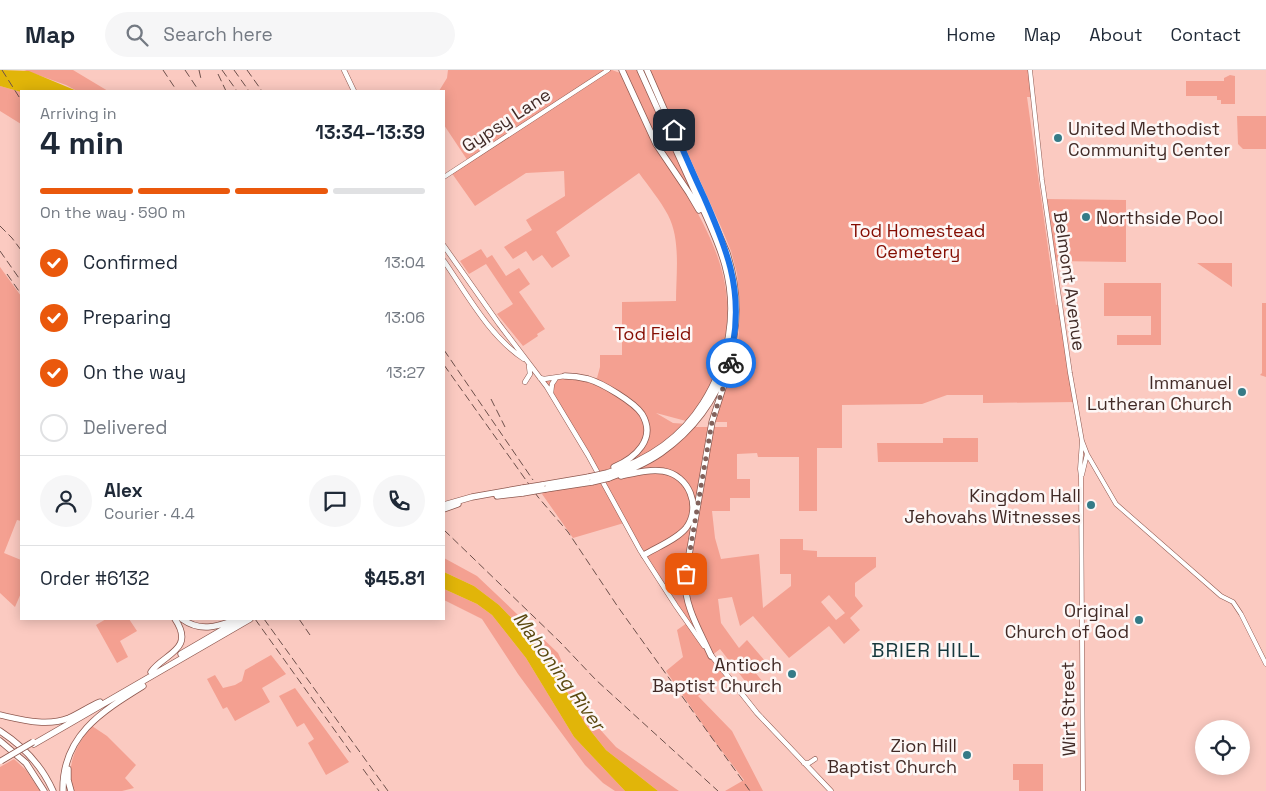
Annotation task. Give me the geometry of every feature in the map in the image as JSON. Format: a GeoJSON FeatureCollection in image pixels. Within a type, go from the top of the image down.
{"type":"FeatureCollection","features":[{"type":"Feature","properties":{"kind":"highway"},"geometry":{"type":"LineString","coordinates":[[622,70],[656,144],[690,193],[705,222],[715,236]]}},
{"type":"Feature","properties":{"kind":"highway"},"geometry":{"type":"LineString","coordinates":[[445,505],[591,479],[639,460],[675,436],[701,406],[716,380],[727,348],[730,324],[731,307],[725,266],[715,236],[640,70]]}},
{"type":"Feature","properties":{"kind":"highway"},"geometry":{"type":"LineString","coordinates":[[607,473],[638,466],[660,454],[679,439],[690,427],[713,396],[721,380],[733,344],[736,321],[736,295],[727,252],[647,70]]}},
{"type":"Feature","properties":{"kind":"highway"},"geometry":{"type":"LineString","coordinates":[[711,656],[692,616],[686,595],[685,578],[712,422],[732,359],[733,344]]}},
{"type":"Feature","properties":{"kind":"highway"},"geometry":{"type":"LineString","coordinates":[[565,376],[583,378],[601,385],[632,404],[640,411],[644,418],[646,427],[645,440],[637,454],[607,473]]}},
{"type":"Feature","properties":{"kind":"highway"},"geometry":{"type":"LineString","coordinates":[[607,473],[664,471],[680,478],[691,494],[692,512],[685,528],[678,535],[644,555]]}},
{"type":"Feature","properties":{"kind":"highway"},"geometry":{"type":"LineString","coordinates":[[445,509],[500,494]]}},
{"type":"Feature","properties":{"kind":"highway"},"geometry":{"type":"LineString","coordinates":[[151,672],[154,667],[171,656],[180,644],[181,632],[175,620]]}},
{"type":"Feature","properties":{"kind":"highway"},"geometry":{"type":"LineString","coordinates":[[184,620],[193,626],[206,628],[239,620]]}},
{"type":"Feature","properties":{"kind":"highway"},"geometry":{"type":"LineString","coordinates":[[95,706],[239,620]]}},
{"type":"Feature","properties":{"kind":"highway"},"geometry":{"type":"LineString","coordinates":[[63,791],[64,772],[74,744],[99,715],[239,620]]}},
{"type":"Feature","properties":{"kind":"highway"},"geometry":{"type":"LineString","coordinates":[[2,762],[74,718],[194,652]]}},
{"type":"Feature","properties":{"kind":"highway"},"geometry":{"type":"LineString","coordinates":[[0,715],[38,722],[74,718]]}},
{"type":"Feature","properties":{"kind":"highway"},"geometry":{"type":"LineString","coordinates":[[71,791],[68,777],[69,762],[85,730]]}},
{"type":"Feature","properties":{"kind":"highway"},"geometry":{"type":"LineString","coordinates":[[0,732],[15,741],[30,756],[45,775],[53,791]]}},
{"type":"Feature","properties":{"kind":"highway"},"geometry":{"type":"LineString","coordinates":[[0,741],[26,764],[42,791]]}},
{"type":"Feature","properties":{"kind":"highway"},"geometry":{"type":"LineString","coordinates":[[0,745],[19,761],[42,791]]}},
{"type":"Feature","properties":{"kind":"main road"},"geometry":{"type":"LineString","coordinates":[[344,70],[354,90]]}},
{"type":"Feature","properties":{"kind":"main road","name":"Gypsy Lane"},"geometry":{"type":"LineString","coordinates":[[445,176],[608,70]]}},
{"type":"Feature","properties":{"kind":"main road","name":"Belmont Avenue"},"geometry":{"type":"LineString","coordinates":[[1030,70],[1042,180],[1070,373],[1082,440],[1087,454],[1116,504],[1221,596],[1233,602],[1266,664]]}},
{"type":"Feature","properties":{"kind":"main road"},"geometry":{"type":"LineString","coordinates":[[445,247],[551,394],[644,555],[676,606],[711,656],[757,713],[831,791]]}},
{"type":"Feature","properties":{"kind":"main road"},"geometry":{"type":"LineString","coordinates":[[445,262],[493,330],[510,349],[525,359]]}},
{"type":"Feature","properties":{"kind":"main road"},"geometry":{"type":"LineString","coordinates":[[525,382],[530,374],[529,364]]}},
{"type":"Feature","properties":{"kind":"main road"},"geometry":{"type":"LineString","coordinates":[[540,378],[565,376]]}},
{"type":"Feature","properties":{"kind":"main road"},"geometry":{"type":"LineString","coordinates":[[551,394],[552,384],[558,377]]}},
{"type":"Feature","properties":{"kind":"main road","name":"Wirt Street"},"geometry":{"type":"LineString","coordinates":[[1082,440],[1080,468],[1083,791]]}},
{"type":"Feature","properties":{"kind":"main road","name":"Wirt Street"},"geometry":{"type":"LineString","coordinates":[[1081,477],[1087,454]]}},
{"type":"Feature","properties":{"kind":"main road"},"geometry":{"type":"LineString","coordinates":[[804,763],[810,763],[815,759]]}},
{"type":"Feature","properties":{"kind":"green space"},"geometry":{"type":"Polygon","coordinates":[[[24,70],[73,70],[106,90],[75,90],[24,70]]]}},
{"type":"Feature","properties":{"kind":"green space"},"geometry":{"type":"Polygon","coordinates":[[[448,70],[612,70],[620,73],[644,124],[709,235],[720,263],[726,293],[727,325],[720,358],[707,391],[686,421],[656,413],[673,423],[687,424],[694,427],[710,427],[684,577],[687,585],[713,427],[727,427],[727,422],[714,422],[738,344],[740,308],[737,274],[731,251],[650,70],[1030,70],[1033,97],[1027,97],[1056,305],[1060,304],[1076,402],[983,403],[983,395],[947,395],[922,404],[842,405],[842,448],[817,448],[817,511],[799,511],[799,457],[758,457],[757,453],[737,454],[737,479],[750,479],[750,498],[730,498],[730,511],[712,511],[715,538],[721,559],[759,554],[763,608],[791,586],[791,574],[780,574],[780,539],[803,539],[803,550],[817,551],[817,557],[876,557],[876,567],[855,583],[855,596],[863,606],[850,618],[860,630],[844,644],[829,626],[789,658],[753,616],[740,626],[732,597],[718,599],[721,623],[739,648],[747,640],[765,661],[754,671],[767,687],[756,695],[720,649],[711,656],[726,675],[698,696],[732,731],[763,791],[725,791],[744,780],[712,738],[666,671],[683,657],[677,630],[687,623],[624,523],[573,538],[542,494],[546,489],[601,479],[540,378],[597,378],[600,367],[600,355],[622,355],[622,302],[676,301],[675,235],[668,215],[639,173],[556,232],[570,256],[552,268],[542,255],[533,261],[526,251],[513,259],[504,247],[532,230],[526,220],[565,196],[564,171],[526,173],[475,206],[451,172],[468,161],[445,126],[445,90],[440,90],[447,78],[448,70]],[[829,595],[821,602],[836,620],[845,613],[829,595]]]}},
{"type":"Feature","properties":{"kind":"green space"},"geometry":{"type":"Polygon","coordinates":[[[623,70],[637,70],[693,194],[662,152],[623,70]]]}},
{"type":"Feature","properties":{"kind":"green space"},"geometry":{"type":"Polygon","coordinates":[[[1230,75],[1235,76],[1235,104],[1221,104],[1221,100],[1217,100],[1217,96],[1186,96],[1186,81],[1224,81],[1224,78],[1230,75]]]}},
{"type":"Feature","properties":{"kind":"green space"},"geometry":{"type":"Polygon","coordinates":[[[0,86],[20,92],[20,123],[0,111],[0,86]]]}},
{"type":"Feature","properties":{"kind":"green space"},"geometry":{"type":"Polygon","coordinates":[[[1237,116],[1266,116],[1266,149],[1243,149],[1238,144],[1237,116]]]}},
{"type":"Feature","properties":{"kind":"green space","name":"Northside Pool"},"geometry":{"type":"Polygon","coordinates":[[[1044,199],[1126,200],[1126,262],[1053,261],[1044,199]]]}},
{"type":"Feature","properties":{"kind":"green space"},"geometry":{"type":"Polygon","coordinates":[[[481,249],[487,258],[492,255],[506,276],[519,268],[530,284],[519,292],[545,329],[523,346],[497,314],[513,304],[486,264],[469,274],[460,261],[481,249]]]}},
{"type":"Feature","properties":{"kind":"green space"},"geometry":{"type":"Polygon","coordinates":[[[1197,263],[1232,263],[1232,287],[1197,263]]]}},
{"type":"Feature","properties":{"kind":"green space"},"geometry":{"type":"Polygon","coordinates":[[[0,267],[20,295],[20,521],[17,520],[4,553],[20,560],[20,595],[15,607],[0,593],[0,267]]]}},
{"type":"Feature","properties":{"kind":"green space"},"geometry":{"type":"Polygon","coordinates":[[[1104,283],[1161,283],[1161,345],[1117,345],[1117,335],[1151,335],[1151,316],[1104,316],[1104,283]]]}},
{"type":"Feature","properties":{"kind":"green space"},"geometry":{"type":"Polygon","coordinates":[[[1262,303],[1266,303],[1266,377],[1260,375],[1262,373],[1262,303]]]}},
{"type":"Feature","properties":{"kind":"green space"},"geometry":{"type":"Polygon","coordinates":[[[943,438],[978,438],[978,462],[878,462],[877,443],[943,443],[943,438]]]}},
{"type":"Feature","properties":{"kind":"green space"},"geometry":{"type":"Polygon","coordinates":[[[445,559],[477,576],[558,653],[574,689],[596,725],[616,747],[679,791],[658,791],[606,750],[586,725],[551,664],[526,633],[499,605],[474,586],[445,572],[445,559]]]}},
{"type":"Feature","properties":{"kind":"green space"},"geometry":{"type":"Polygon","coordinates":[[[445,589],[477,604],[492,615],[526,658],[574,737],[625,791],[615,791],[603,783],[585,765],[518,674],[482,619],[445,600],[445,589]]]}},
{"type":"Feature","properties":{"kind":"green space"},"geometry":{"type":"Polygon","coordinates":[[[104,620],[130,620],[137,631],[120,641],[128,657],[117,663],[96,625],[104,620]]]}},
{"type":"Feature","properties":{"kind":"green space"},"geometry":{"type":"Polygon","coordinates":[[[271,655],[286,674],[262,688],[270,702],[235,721],[227,707],[223,709],[207,679],[215,675],[223,688],[235,685],[242,681],[245,670],[271,655]]]}},
{"type":"Feature","properties":{"kind":"green space"},"geometry":{"type":"Polygon","coordinates":[[[295,688],[349,762],[326,775],[308,743],[314,739],[304,723],[297,727],[279,696],[295,688]]]}},
{"type":"Feature","properties":{"kind":"green space"},"geometry":{"type":"Polygon","coordinates":[[[92,726],[107,736],[136,765],[125,778],[134,788],[122,791],[73,791],[70,773],[71,765],[81,740],[92,726]]]}},
{"type":"Feature","properties":{"kind":"green space"},"geometry":{"type":"Polygon","coordinates":[[[14,759],[26,770],[40,791],[0,791],[0,767],[14,759]]]}},
{"type":"Feature","properties":{"kind":"green space"},"geometry":{"type":"Polygon","coordinates":[[[1013,764],[1043,764],[1043,791],[1019,791],[1019,780],[1013,780],[1013,764]]]}},
{"type":"Feature","properties":{"kind":"shaded area"},"geometry":{"type":"Polygon","coordinates":[[[0,70],[29,71],[75,90],[20,90],[20,92],[0,86],[0,70]]]}},
{"type":"Feature","properties":{"kind":"shaded area"},"geometry":{"type":"Polygon","coordinates":[[[445,572],[474,586],[499,605],[526,633],[551,664],[586,725],[606,750],[658,791],[625,791],[574,737],[526,658],[492,615],[477,604],[445,589],[445,572]]]}},
{"type":"Feature","properties":{"kind":"railway"},"geometry":{"type":"LineString","coordinates":[[2,70],[20,98]]}},
{"type":"Feature","properties":{"kind":"railway"},"geometry":{"type":"LineString","coordinates":[[163,70],[176,90]]}},
{"type":"Feature","properties":{"kind":"railway"},"geometry":{"type":"LineString","coordinates":[[185,70],[198,90]]}},
{"type":"Feature","properties":{"kind":"railway"},"geometry":{"type":"LineString","coordinates":[[199,70],[201,79]]}},
{"type":"Feature","properties":{"kind":"railway"},"geometry":{"type":"LineString","coordinates":[[222,70],[236,90]]}},
{"type":"Feature","properties":{"kind":"railway"},"geometry":{"type":"LineString","coordinates":[[234,70],[248,90]]}},
{"type":"Feature","properties":{"kind":"railway"},"geometry":{"type":"LineString","coordinates":[[247,70],[261,90]]}},
{"type":"Feature","properties":{"kind":"railway"},"geometry":{"type":"LineString","coordinates":[[218,74],[226,90]]}},
{"type":"Feature","properties":{"kind":"railway"},"geometry":{"type":"LineString","coordinates":[[0,226],[20,249]]}},
{"type":"Feature","properties":{"kind":"railway"},"geometry":{"type":"LineString","coordinates":[[0,251],[20,280]]}},
{"type":"Feature","properties":{"kind":"railway"},"geometry":{"type":"LineString","coordinates":[[7,274],[20,293]]}},
{"type":"Feature","properties":{"kind":"railway"},"geometry":{"type":"LineString","coordinates":[[445,351],[533,480]]}},
{"type":"Feature","properties":{"kind":"railway"},"geometry":{"type":"LineString","coordinates":[[445,366],[538,497],[568,532],[618,607],[750,791]]}},
{"type":"Feature","properties":{"kind":"railway"},"geometry":{"type":"LineString","coordinates":[[491,399],[505,427]]}},
{"type":"Feature","properties":{"kind":"railway"},"geometry":{"type":"LineString","coordinates":[[445,531],[560,642],[596,680],[718,791]]}},
{"type":"Feature","properties":{"kind":"railway"},"geometry":{"type":"LineString","coordinates":[[256,620],[351,753]]}},
{"type":"Feature","properties":{"kind":"railway"},"geometry":{"type":"LineString","coordinates":[[265,620],[388,791]]}},
{"type":"Feature","properties":{"kind":"railway"},"geometry":{"type":"LineString","coordinates":[[300,620],[310,635]]}},
{"type":"Feature","properties":{"kind":"railway"},"geometry":{"type":"LineString","coordinates":[[363,769],[379,791]]}},
{"type":"Feature","properties":{"kind":"way so far"},"geometry":{"type":"LineString","coordinates":[[686,574],[712,422],[731,363]]}},
{"type":"Feature","properties":{"kind":"place","name":"United Methodist Community Center"},"geometry":{"type":"Point","coordinates":[1058,138]}},
{"type":"Feature","properties":{"kind":"place","name":"Northside Pool"},"geometry":{"type":"Point","coordinates":[1086,217]}},
{"type":"Feature","properties":{"kind":"place","name":"Immanuel Lutheran Church"},"geometry":{"type":"Point","coordinates":[1242,392]}},
{"type":"Feature","properties":{"kind":"place","name":"Kingdom Hall Jehovahs Witnesses"},"geometry":{"type":"Point","coordinates":[1091,505]}},
{"type":"Feature","properties":{"kind":"place","name":"Original Church of God"},"geometry":{"type":"Point","coordinates":[1139,620]}},
{"type":"Feature","properties":{"kind":"place","name":"Antioch Baptist Church"},"geometry":{"type":"Point","coordinates":[792,674]}},
{"type":"Feature","properties":{"kind":"place","name":"Zion Hill Baptist Church"},"geometry":{"type":"Point","coordinates":[967,755]}},
{"type":"Feature","properties":{"kind":"district","name":"BRIER HILL"},"geometry":{"type":"Point","coordinates":[926,650]}},
{"type":"Feature","properties":{"kind":"route"},"geometry":{"type":"LineString","coordinates":[[674,130],[723,240],[733,275],[737,309],[731,363]]}},
{"type":"Feature","properties":{"kind":"park label","name":"Tod Homestead Cemetery"},"geometry":{"type":"Point","coordinates":[918,240]}},
{"type":"Feature","properties":{"kind":"park label","name":"Tod Field"},"geometry":{"type":"Point","coordinates":[653,333]}},
{"type":"Feature","properties":{"kind":"water label","name":"Mahoning River"},"geometry":{"type":"Point","coordinates":[559,671]}}]}
